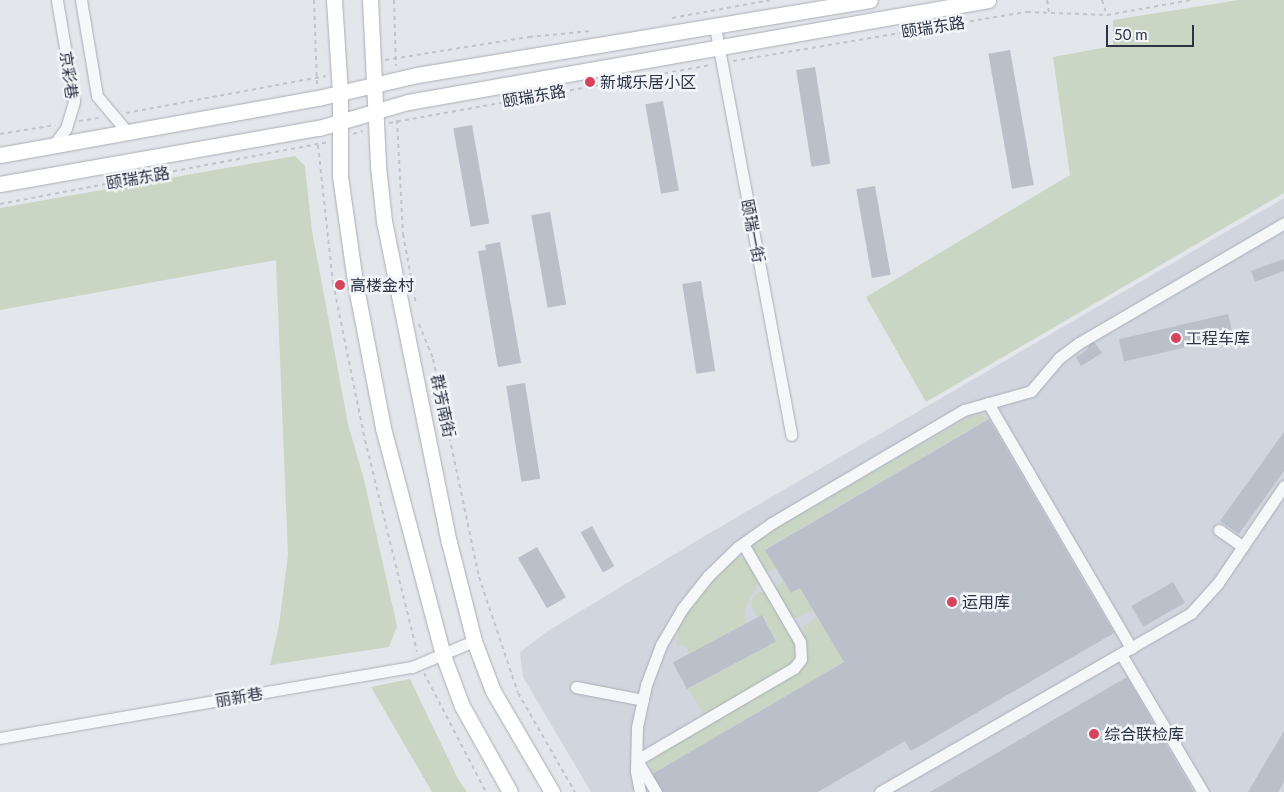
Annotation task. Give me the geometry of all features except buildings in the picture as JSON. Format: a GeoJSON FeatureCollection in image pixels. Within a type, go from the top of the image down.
{"type":"FeatureCollection","features":[{"type":"Feature","properties":{"kind":"main road"},"geometry":{"type":"LineString","coordinates":[[334,0],[340,92],[340,176],[355,282],[383,428],[443,655],[462,706],[510,792]]}},
{"type":"Feature","properties":{"kind":"main road","name":"群芳南街"},"geometry":{"type":"LineString","coordinates":[[370,0],[376,119],[384,221],[449,542],[474,641],[493,691],[552,792]]}},
{"type":"Feature","properties":{"kind":"main road"},"geometry":{"type":"LineString","coordinates":[[0,155],[128,133],[340,92],[396,79],[870,0]]}},
{"type":"Feature","properties":{"kind":"main road","name":"颐瑞东路"},"geometry":{"type":"LineString","coordinates":[[0,184],[318,128],[340,122],[376,119],[719,46],[988,0]]}},
{"type":"Feature","properties":{"kind":"street","name":"京彩巷"},"geometry":{"type":"LineString","coordinates":[[53,146],[66,128],[74,101],[57,0]]}},
{"type":"Feature","properties":{"kind":"street","name":"京彩巷"},"geometry":{"type":"LineString","coordinates":[[80,0],[97,96],[128,133]]}},
{"type":"Feature","properties":{"kind":"street","name":"颐瑞一街"},"geometry":{"type":"LineString","coordinates":[[715,27],[792,436]]}},
{"type":"Feature","properties":{"kind":"street"},"geometry":{"type":"LineString","coordinates":[[640,792],[637,760],[637,727],[643,700],[661,646],[682,609],[708,576],[743,544],[958,414],[1031,391],[1072,347],[1284,223]]}},
{"type":"Feature","properties":{"kind":"street"},"geometry":{"type":"LineString","coordinates":[[988,404],[1203,792]]}},
{"type":"Feature","properties":{"kind":"street"},"geometry":{"type":"LineString","coordinates":[[880,792],[1126,651],[1197,607],[1243,547],[1284,486]]}},
{"type":"Feature","properties":{"kind":"street"},"geometry":{"type":"LineString","coordinates":[[1219,530],[1243,547]]}},
{"type":"Feature","properties":{"kind":"street"},"geometry":{"type":"LineString","coordinates":[[637,760],[794,668],[800,661],[800,642],[743,544]]}},
{"type":"Feature","properties":{"kind":"street","name":"丽新巷"},"geometry":{"type":"LineString","coordinates":[[0,738],[412,667],[474,641]]}},
{"type":"Feature","properties":{"kind":"street"},"geometry":{"type":"LineString","coordinates":[[576,687],[643,700]]}},
{"type":"Feature","properties":{"kind":"street"},"geometry":{"type":"LineString","coordinates":[[637,760],[656,792]]}},
{"type":"Feature","properties":{"kind":"path"},"geometry":{"type":"LineString","coordinates":[[394,0],[396,79]]}},
{"type":"Feature","properties":{"kind":"path"},"geometry":{"type":"LineString","coordinates":[[1047,0],[1049,13]]}},
{"type":"Feature","properties":{"kind":"path"},"geometry":{"type":"LineString","coordinates":[[1102,0],[1107,15]]}},
{"type":"Feature","properties":{"kind":"path","name":"颐瑞东路"},"geometry":{"type":"LineString","coordinates":[[0,204],[318,145],[340,138],[376,119],[397,113],[722,63],[1027,12],[1107,15],[1191,0]]}},
{"type":"Feature","properties":{"kind":"path"},"geometry":{"type":"LineString","coordinates":[[397,113],[403,234],[417,312]]}},
{"type":"Feature","properties":{"kind":"path","name":"群芳南街"},"geometry":{"type":"LineString","coordinates":[[419,322],[433,359],[478,577],[518,693],[575,792]]}},
{"type":"Feature","properties":{"kind":"shaded area"},"geometry":{"type":"Polygon","coordinates":[[[1284,198],[1284,792],[591,792],[523,677],[520,652],[548,631],[703,537],[1284,198]]]}},
{"type":"Feature","properties":{"kind":"green space"},"geometry":{"type":"Polygon","coordinates":[[[1239,0],[1284,0],[1284,193],[926,402],[866,297],[1070,175],[1053,57],[1113,46],[1113,20],[1239,0]]]}},
{"type":"Feature","properties":{"kind":"green space"},"geometry":{"type":"Polygon","coordinates":[[[295,156],[305,166],[312,231],[348,424],[364,480],[397,626],[389,647],[270,665],[279,625],[288,555],[276,260],[0,310],[0,208],[295,156]]]}},
{"type":"Feature","properties":{"kind":"green space"},"geometry":{"type":"Polygon","coordinates":[[[981,414],[988,419],[765,549],[776,568],[768,572],[763,571],[753,552],[753,545],[759,538],[965,419],[981,414]]]}},
{"type":"Feature","properties":{"kind":"green space"},"geometry":{"type":"Polygon","coordinates":[[[739,557],[749,562],[758,578],[758,584],[744,610],[747,624],[690,655],[683,644],[677,646],[678,620],[699,592],[734,558],[739,557]]]}},
{"type":"Feature","properties":{"kind":"green space"},"geometry":{"type":"Polygon","coordinates":[[[783,581],[791,593],[800,588],[814,610],[792,620],[774,588],[783,581]]]}},
{"type":"Feature","properties":{"kind":"green space"},"geometry":{"type":"Polygon","coordinates":[[[759,592],[765,593],[798,647],[794,664],[704,716],[689,689],[776,641],[763,615],[757,618],[752,606],[752,599],[759,592]]]}},
{"type":"Feature","properties":{"kind":"green space"},"geometry":{"type":"Polygon","coordinates":[[[817,617],[844,662],[652,774],[649,759],[779,682],[805,648],[803,627],[817,617]]]}},
{"type":"Feature","properties":{"kind":"green space"},"geometry":{"type":"Polygon","coordinates":[[[410,679],[458,779],[467,792],[432,792],[371,687],[410,679]]]}},
{"type":"Feature","properties":{"kind":"place","name":"新城乐居小区"},"geometry":{"type":"Point","coordinates":[590,82]}},
{"type":"Feature","properties":{"kind":"place","name":"高楼金村"},"geometry":{"type":"Point","coordinates":[340,285]}},
{"type":"Feature","properties":{"kind":"place","name":"工程车库"},"geometry":{"type":"Point","coordinates":[1176,338]}},
{"type":"Feature","properties":{"kind":"place","name":"运用库"},"geometry":{"type":"Point","coordinates":[952,602]}},
{"type":"Feature","properties":{"kind":"place","name":"综合联检库"},"geometry":{"type":"Point","coordinates":[1094,734]}}]}
